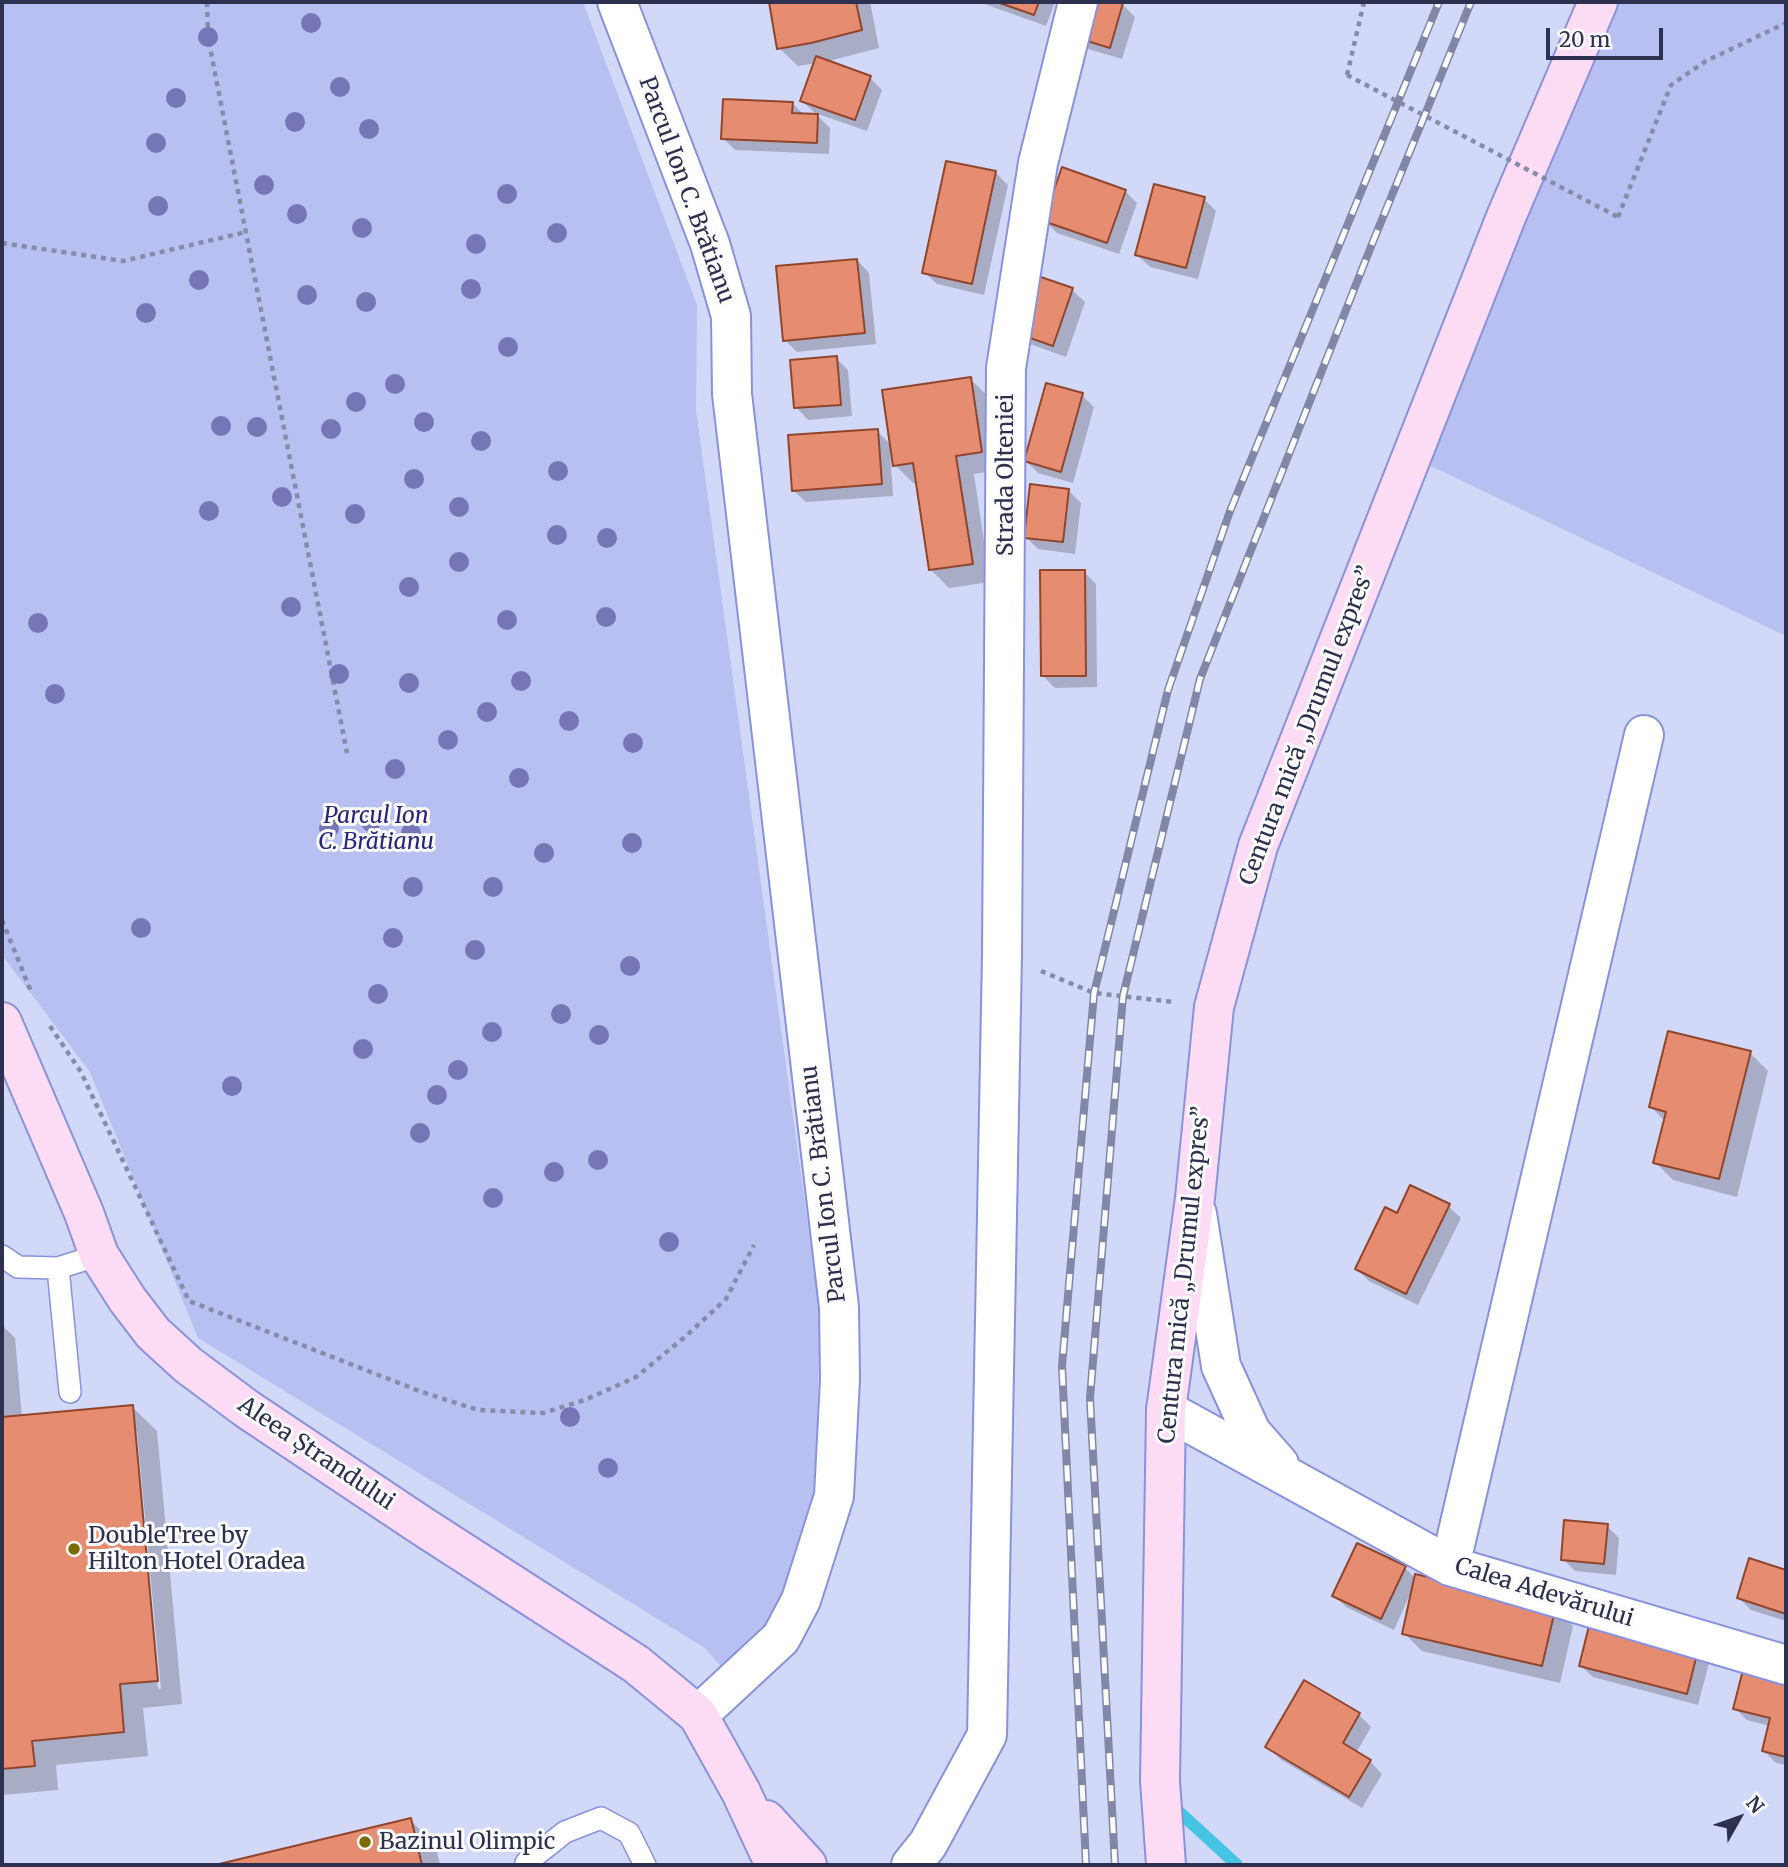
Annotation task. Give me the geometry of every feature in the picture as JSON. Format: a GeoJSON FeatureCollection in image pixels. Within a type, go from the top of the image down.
{"type":"FeatureCollection","features":[{"type":"Feature","properties":{"kind":"main road","name":"Centura mică „Drumul expres”"},"geometry":{"type":"LineString","coordinates":[[1166,1865],[1160,1781],[1166,1410],[1195,1198],[1213,1007],[1258,846],[1506,218],[1598,2]]}},
{"type":"Feature","properties":{"kind":"main road","name":"Aleea Ștrandului"},"geometry":{"type":"LineString","coordinates":[[2,1022],[84,1213],[99,1255],[127,1299],[147,1324],[188,1365],[247,1409],[636,1664],[698,1715],[741,1792],[775,1865]]}},
{"type":"Feature","properties":{"kind":"main road","name":"Aleea Ștrandului"},"geometry":{"type":"LineString","coordinates":[[741,1792],[807,1865]]}},
{"type":"Feature","properties":{"kind":"street","name":"Parcul Ion C. Brătianu"},"geometry":{"type":"LineString","coordinates":[[617,2],[710,244],[731,316],[732,394],[839,1307],[840,1379],[834,1496],[801,1600],[781,1638],[698,1715]]}},
{"type":"Feature","properties":{"kind":"street","name":"Strada Olteniei"},"geometry":{"type":"LineString","coordinates":[[921,1858],[987,1735],[1002,955],[1006,368],[1038,163],[1078,2]]}},
{"type":"Feature","properties":{"kind":"street"},"geometry":{"type":"LineString","coordinates":[[1450,1566],[1644,735]]}},
{"type":"Feature","properties":{"kind":"street"},"geometry":{"type":"LineString","coordinates":[[1195,1198],[1222,1366],[1251,1432],[1292,1479]]}},
{"type":"Feature","properties":{"kind":"street","name":"Calea Adevărului"},"geometry":{"type":"LineString","coordinates":[[1166,1410],[1450,1566],[1786,1665]]}},
{"type":"Feature","properties":{"kind":"lane"},"geometry":{"type":"LineString","coordinates":[[2,1256],[18,1267],[58,1268],[99,1255]]}},
{"type":"Feature","properties":{"kind":"lane"},"geometry":{"type":"LineString","coordinates":[[58,1268],[70,1392]]}},
{"type":"Feature","properties":{"kind":"lane"},"geometry":{"type":"LineString","coordinates":[[526,1865],[565,1832],[601,1818],[629,1833],[645,1865]]}},
{"type":"Feature","properties":{"kind":"path"},"geometry":{"type":"LineString","coordinates":[[207,2],[208,37],[347,753]]}},
{"type":"Feature","properties":{"kind":"path"},"geometry":{"type":"LineString","coordinates":[[1364,2],[1347,75],[1618,217],[1671,85],[1706,61],[1786,23]]}},
{"type":"Feature","properties":{"kind":"path"},"geometry":{"type":"LineString","coordinates":[[2,243],[123,261],[246,232]]}},
{"type":"Feature","properties":{"kind":"path"},"geometry":{"type":"LineString","coordinates":[[2,920],[33,998]]}},
{"type":"Feature","properties":{"kind":"path"},"geometry":{"type":"LineString","coordinates":[[1002,955],[1094,993],[1213,1007]]}},
{"type":"Feature","properties":{"kind":"path"},"geometry":{"type":"LineString","coordinates":[[46,1021],[81,1072],[189,1301],[422,1392],[478,1410],[543,1413],[585,1400],[636,1377],[726,1299],[754,1245]]}},
{"type":"Feature","properties":{"kind":"green space","name":"Parcul Ion C. Brătianu"},"geometry":{"type":"Polygon","coordinates":[[[2,2],[583,2],[697,305],[696,410],[820,1313],[814,1541],[768,1635],[725,1671],[705,1648],[198,1338],[90,1072],[2,955],[2,2]]]}},
{"type":"Feature","properties":{"kind":"green space"},"geometry":{"type":"Polygon","coordinates":[[[1598,2],[1786,2],[1786,636],[1412,457],[1598,2]]]}},
{"type":"Feature","properties":{"kind":"building"},"geometry":{"type":"Polygon","coordinates":[[[769,2],[856,2],[862,30],[777,49],[769,2]]]}},
{"type":"Feature","properties":{"kind":"building"},"geometry":{"type":"Polygon","coordinates":[[[997,2],[1039,2],[1034,15],[997,2]]]}},
{"type":"Feature","properties":{"kind":"building"},"geometry":{"type":"Polygon","coordinates":[[[1085,2],[1123,3],[1110,48],[1074,37],[1085,2]]]}},
{"type":"Feature","properties":{"kind":"building"},"geometry":{"type":"Polygon","coordinates":[[[816,56],[871,76],[855,120],[800,101],[816,56]]]}},
{"type":"Feature","properties":{"kind":"building"},"geometry":{"type":"Polygon","coordinates":[[[723,99],[793,102],[792,113],[818,114],[817,143],[721,139],[723,99]]]}},
{"type":"Feature","properties":{"kind":"building"},"geometry":{"type":"Polygon","coordinates":[[[946,161],[996,171],[972,284],[922,273],[946,161]]]}},
{"type":"Feature","properties":{"kind":"building"},"geometry":{"type":"Polygon","coordinates":[[[1062,167],[1126,190],[1107,243],[1043,221],[1062,167]]]}},
{"type":"Feature","properties":{"kind":"building"},"geometry":{"type":"Polygon","coordinates":[[[1154,184],[1205,197],[1186,268],[1135,255],[1154,184]]]}},
{"type":"Feature","properties":{"kind":"building"},"geometry":{"type":"Polygon","coordinates":[[[857,259],[865,333],[783,341],[776,266],[857,259]]]}},
{"type":"Feature","properties":{"kind":"building"},"geometry":{"type":"Polygon","coordinates":[[[1032,274],[1073,288],[1053,346],[1013,332],[1032,274]]]}},
{"type":"Feature","properties":{"kind":"building"},"geometry":{"type":"Polygon","coordinates":[[[837,356],[841,405],[794,408],[790,360],[837,356]]]}},
{"type":"Feature","properties":{"kind":"building"},"geometry":{"type":"Polygon","coordinates":[[[971,377],[982,452],[956,456],[973,564],[929,570],[913,463],[893,466],[882,390],[971,377]]]}},
{"type":"Feature","properties":{"kind":"building"},"geometry":{"type":"Polygon","coordinates":[[[1046,383],[1083,393],[1061,472],[1024,461],[1046,383]]]}},
{"type":"Feature","properties":{"kind":"building"},"geometry":{"type":"Polygon","coordinates":[[[878,429],[882,484],[792,491],[788,435],[878,429]]]}},
{"type":"Feature","properties":{"kind":"building"},"geometry":{"type":"Polygon","coordinates":[[[1030,484],[1069,489],[1063,542],[1024,538],[1030,484]]]}},
{"type":"Feature","properties":{"kind":"building"},"geometry":{"type":"Polygon","coordinates":[[[1040,570],[1085,570],[1086,676],[1041,676],[1040,570]]]}},
{"type":"Feature","properties":{"kind":"building"},"geometry":{"type":"Polygon","coordinates":[[[1668,1031],[1751,1051],[1719,1179],[1653,1163],[1666,1112],[1649,1107],[1668,1031]]]}},
{"type":"Feature","properties":{"kind":"building"},"geometry":{"type":"Polygon","coordinates":[[[1410,1185],[1450,1204],[1406,1294],[1355,1269],[1385,1207],[1397,1213],[1410,1185]]]}},
{"type":"Feature","properties":{"kind":"building","name":"DoubleTree by Hilton Hotel Oradea"},"geometry":{"type":"Polygon","coordinates":[[[133,1405],[158,1681],[120,1684],[124,1732],[32,1741],[35,1766],[2,1769],[2,1417],[133,1405]]]}},
{"type":"Feature","properties":{"kind":"building"},"geometry":{"type":"Polygon","coordinates":[[[1564,1520],[1608,1524],[1604,1564],[1561,1560],[1564,1520]]]}},
{"type":"Feature","properties":{"kind":"building"},"geometry":{"type":"Polygon","coordinates":[[[1357,1543],[1406,1566],[1381,1619],[1332,1596],[1357,1543]]]}},
{"type":"Feature","properties":{"kind":"building"},"geometry":{"type":"Polygon","coordinates":[[[1749,1558],[1786,1570],[1786,1614],[1737,1598],[1749,1558]]]}},
{"type":"Feature","properties":{"kind":"building"},"geometry":{"type":"Polygon","coordinates":[[[1415,1574],[1556,1606],[1542,1666],[1402,1634],[1415,1574]]]}},
{"type":"Feature","properties":{"kind":"building"},"geometry":{"type":"Polygon","coordinates":[[[1591,1618],[1699,1646],[1687,1694],[1579,1666],[1591,1618]]]}},
{"type":"Feature","properties":{"kind":"building"},"geometry":{"type":"Polygon","coordinates":[[[1744,1666],[1786,1677],[1786,1757],[1762,1751],[1770,1718],[1733,1709],[1744,1666]]]}},
{"type":"Feature","properties":{"kind":"building"},"geometry":{"type":"Polygon","coordinates":[[[1304,1680],[1360,1713],[1343,1743],[1371,1760],[1349,1797],[1265,1747],[1304,1680]]]}},
{"type":"Feature","properties":{"kind":"building","name":"Bazinul Olimpic"},"geometry":{"type":"Polygon","coordinates":[[[411,1818],[422,1865],[215,1865],[411,1818]]]}},
{"type":"Feature","properties":{"kind":"waterway"},"geometry":{"type":"LineString","coordinates":[[1176,1809],[1237,1865]]}},
{"type":"Feature","properties":{"kind":"railway"},"geometry":{"type":"LineString","coordinates":[[1086,1865],[1062,1366],[1094,993],[1168,690],[1230,511],[1439,2]]}},
{"type":"Feature","properties":{"kind":"railway"},"geometry":{"type":"LineString","coordinates":[[1115,1865],[1090,1398],[1123,996],[1200,679],[1471,2]]}},
{"type":"Feature","properties":{"kind":"place","name":"DoubleTree by Hilton Hotel Oradea"},"geometry":{"type":"Point","coordinates":[74,1549]}},
{"type":"Feature","properties":{"kind":"place","name":"Bazinul Olimpic"},"geometry":{"type":"Point","coordinates":[365,1842]}}]}
